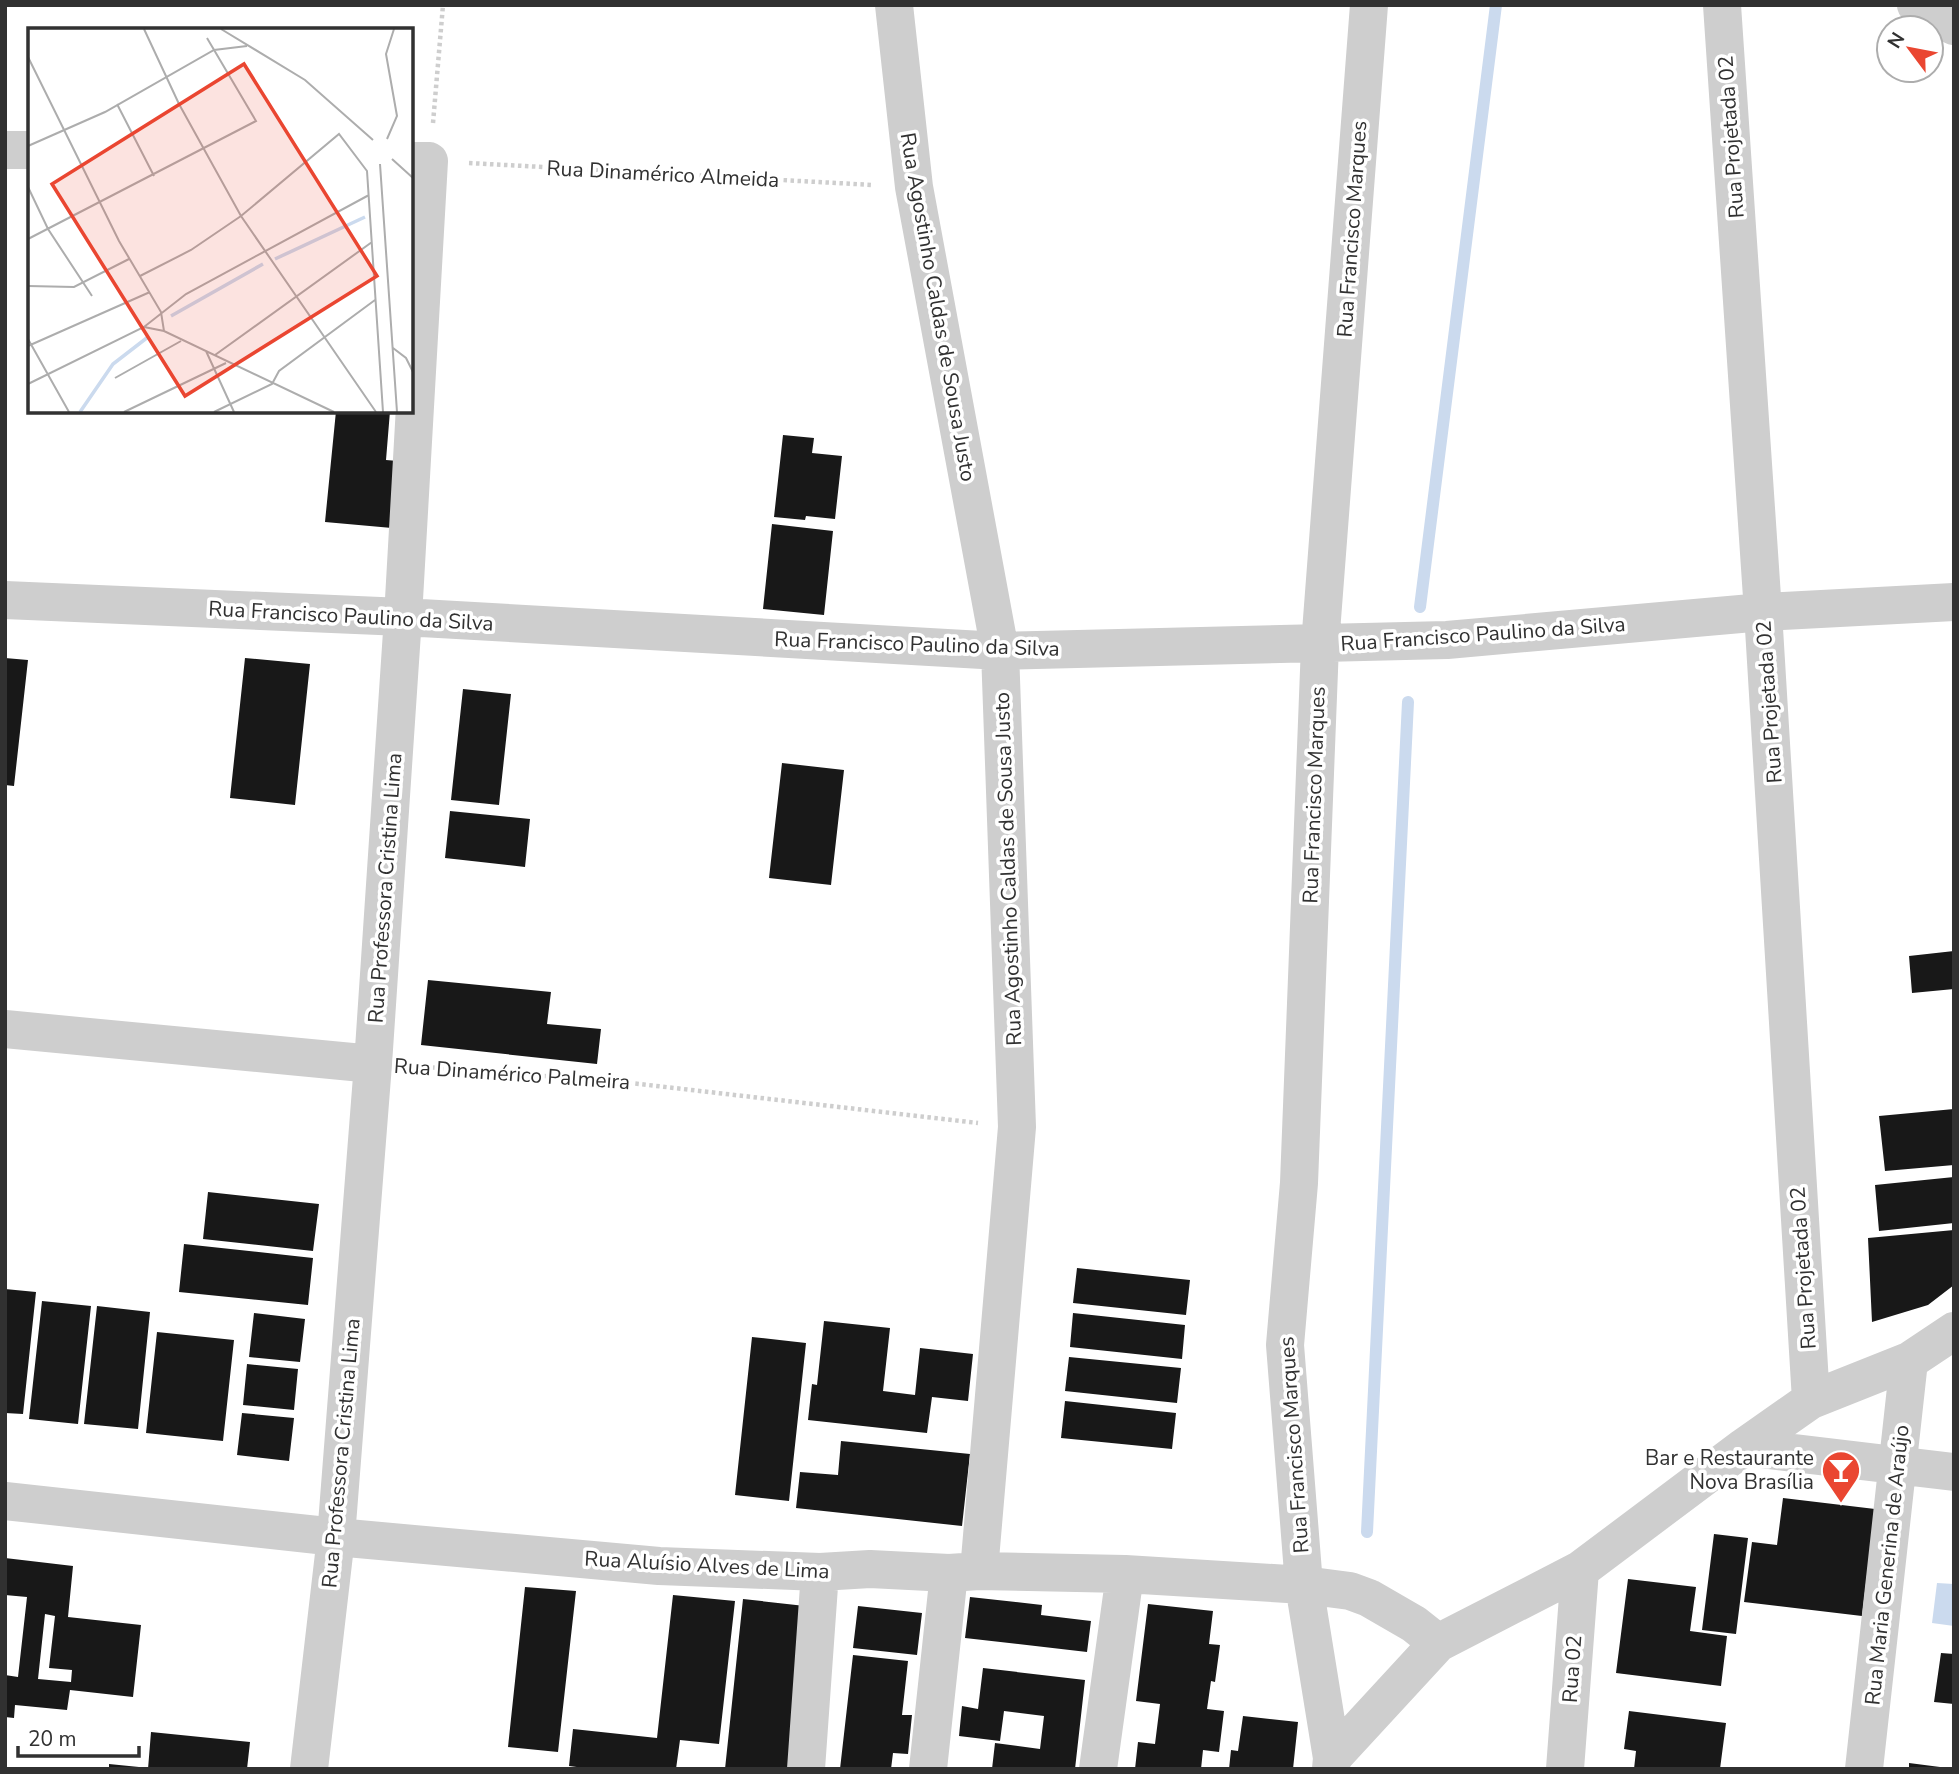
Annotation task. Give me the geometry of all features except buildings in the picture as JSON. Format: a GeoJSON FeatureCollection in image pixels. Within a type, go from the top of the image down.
{"type":"FeatureCollection","features":[{"type":"Feature","properties":{"kind":"street","name":"Rua Agostinho Caldas de Sousa Justo"},"geometry":{"type":"LineString","coordinates":[[894,5],[914,187],[1000,651],[1017,1127],[964,1572],[928,1769]]}},
{"type":"Feature","properties":{"kind":"street","name":"Rua Francisco Marques"},"geometry":{"type":"LineString","coordinates":[[1331,1763],[1304,1585],[1285,1345],[1299,1183],[1320,645],[1369,5]]}},
{"type":"Feature","properties":{"kind":"street","name":"Rua Projetada 02"},"geometry":{"type":"LineString","coordinates":[[1722,5],[1763,612],[1811,1400]]}},
{"type":"Feature","properties":{"kind":"street"},"geometry":{"type":"LineString","coordinates":[[1916,5],[1954,26]]}},
{"type":"Feature","properties":{"kind":"street"},"geometry":{"type":"LineString","coordinates":[[5,150],[28,150]]}},
{"type":"Feature","properties":{"kind":"street","name":"Rua Professora Cristina Lima"},"geometry":{"type":"LineString","coordinates":[[413,349],[420,161]]}},
{"type":"Feature","properties":{"kind":"street","name":"Rua Professora Cristina Lima"},"geometry":{"type":"LineString","coordinates":[[309,1769],[336,1537],[373,1063],[403,617],[411,413]]}},
{"type":"Feature","properties":{"kind":"street","name":"Rua Francisco Paulino da Silva"},"geometry":{"type":"LineString","coordinates":[[5,600],[403,617],[1000,651],[1447,640],[1763,612],[1954,602]]}},
{"type":"Feature","properties":{"kind":"street","name":"Rua Dinamérico Palmeira"},"geometry":{"type":"LineString","coordinates":[[5,1029],[373,1063]]}},
{"type":"Feature","properties":{"kind":"street"},"geometry":{"type":"LineString","coordinates":[[1331,1763],[1438,1643],[1580,1570],[1811,1400],[1909,1361],[1954,1331]]}},
{"type":"Feature","properties":{"kind":"street","name":"Rua Maria Generina de Araújo"},"geometry":{"type":"LineString","coordinates":[[1864,1769],[1909,1361]]}},
{"type":"Feature","properties":{"kind":"street"},"geometry":{"type":"LineString","coordinates":[[1744,1447],[1954,1472]]}},
{"type":"Feature","properties":{"kind":"street","name":"Rua Aluísio Alves de Lima"},"geometry":{"type":"LineString","coordinates":[[5,1502],[336,1537],[659,1566],[820,1572],[870,1569],[1125,1574],[1304,1585],[1350,1591],[1368,1598],[1414,1624],[1438,1643]]}},
{"type":"Feature","properties":{"kind":"street","name":"Rua 02"},"geometry":{"type":"LineString","coordinates":[[1564,1769],[1580,1570]]}},
{"type":"Feature","properties":{"kind":"street"},"geometry":{"type":"LineString","coordinates":[[806,1769],[820,1572]]}},
{"type":"Feature","properties":{"kind":"street"},"geometry":{"type":"LineString","coordinates":[[1098,1769],[1125,1574]]}},
{"type":"Feature","properties":{"kind":"path"},"geometry":{"type":"LineString","coordinates":[[420,161],[443,5]]}},
{"type":"Feature","properties":{"kind":"path","name":"Rua Dinamérico Almeida"},"geometry":{"type":"LineString","coordinates":[[420,161],[914,187]]}},
{"type":"Feature","properties":{"kind":"path","name":"Rua Dinamérico Palmeira"},"geometry":{"type":"LineString","coordinates":[[373,1063],[622,1082],[1017,1127]]}},
{"type":"Feature","properties":{"kind":"water"},"geometry":{"type":"Polygon","coordinates":[[[1937,1583],[1954,1584],[1954,1626],[1932,1623],[1937,1583]]]}},
{"type":"Feature","properties":{"kind":"waterway"},"geometry":{"type":"LineString","coordinates":[[1420,607],[1496,5]]}},
{"type":"Feature","properties":{"kind":"waterway"},"geometry":{"type":"LineString","coordinates":[[1367,1532],[1408,702]]}},
{"type":"Feature","properties":{"kind":"place","name":"Bar e Restaurante Nova Brasília"},"geometry":{"type":"Point","coordinates":[1841,1504]}}]}
